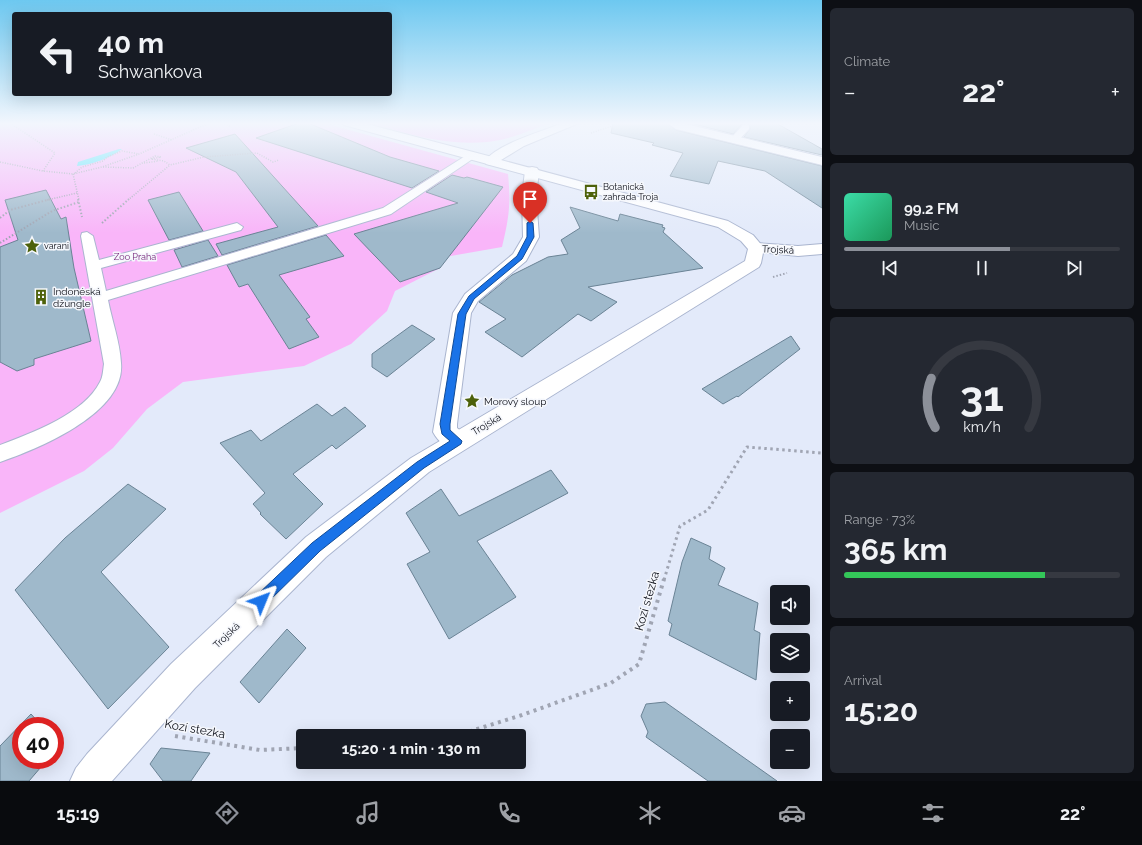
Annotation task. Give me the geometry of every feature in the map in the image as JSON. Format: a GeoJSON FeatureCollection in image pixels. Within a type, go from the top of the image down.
{"type":"FeatureCollection","features":[{"type":"Feature","properties":{"kind":"street"},"geometry":{"type":"LineString","coordinates":[[484,159],[532,171],[723,224],[747,238],[756,248]]}},
{"type":"Feature","properties":{"kind":"street"},"geometry":{"type":"LineString","coordinates":[[812,159],[822,162]]}},
{"type":"Feature","properties":{"kind":"street"},"geometry":{"type":"LineString","coordinates":[[457,441],[445,432],[445,424],[462,314],[471,298],[520,257],[530,237],[529,196],[532,171]]}},
{"type":"Feature","properties":{"kind":"street","name":"Trojská"},"geometry":{"type":"LineString","coordinates":[[89,781],[100,767],[184,676],[316,547],[420,465],[457,441],[753,263],[756,248],[798,251],[822,249]]}},
{"type":"Feature","properties":{"kind":"lane"},"geometry":{"type":"LineString","coordinates":[[100,298],[387,211],[465,159]]}},
{"type":"Feature","properties":{"kind":"lane"},"geometry":{"type":"LineString","coordinates":[[93,266],[237,227]]}},
{"type":"Feature","properties":{"kind":"lane"},"geometry":{"type":"LineString","coordinates":[[0,454],[56,430],[93,404],[109,384],[113,364],[86,235]]}},
{"type":"Feature","properties":{"kind":"path"},"geometry":{"type":"LineString","coordinates":[[43,172],[51,159]]}},
{"type":"Feature","properties":{"kind":"path"},"geometry":{"type":"LineString","coordinates":[[73,174],[82,167],[104,159]]}},
{"type":"Feature","properties":{"kind":"path"},"geometry":{"type":"LineString","coordinates":[[0,162],[43,172],[73,174],[102,167],[124,159]]}},
{"type":"Feature","properties":{"kind":"path"},"geometry":{"type":"LineString","coordinates":[[102,167],[133,168],[149,159]]}},
{"type":"Feature","properties":{"kind":"path"},"geometry":{"type":"LineString","coordinates":[[154,159],[164,161],[170,165]]}},
{"type":"Feature","properties":{"kind":"path"},"geometry":{"type":"LineString","coordinates":[[73,174],[86,235],[122,208],[155,175],[170,165],[194,159]]}},
{"type":"Feature","properties":{"kind":"path"},"geometry":{"type":"LineString","coordinates":[[268,159],[273,162],[279,160]]}},
{"type":"Feature","properties":{"kind":"path"},"geometry":{"type":"LineString","coordinates":[[142,163],[164,161]]}},
{"type":"Feature","properties":{"kind":"path"},"geometry":{"type":"LineString","coordinates":[[0,218],[10,210],[77,193]]}},
{"type":"Feature","properties":{"kind":"path"},"geometry":{"type":"LineString","coordinates":[[0,243],[52,211],[79,202]]}},
{"type":"Feature","properties":{"kind":"path","name":"Kozí stezka"},"geometry":{"type":"LineString","coordinates":[[477,729],[522,715],[611,683],[639,664],[680,526],[708,510],[747,447],[822,453]]}},
{"type":"Feature","properties":{"kind":"path","name":"Kozí stezka"},"geometry":{"type":"LineString","coordinates":[[171,735],[260,750],[296,748]]}},
{"type":"Feature","properties":{"kind":"green space","name":"Zoo Praha"},"geometry":{"type":"Polygon","coordinates":[[[0,159],[455,159],[508,174],[509,211],[502,247],[445,257],[440,268],[395,291],[387,311],[351,344],[304,366],[183,382],[147,409],[113,448],[84,471],[0,513],[0,159]]]}},
{"type":"Feature","properties":{"kind":"water"},"geometry":{"type":"Polygon","coordinates":[[[86,159],[102,159],[77,166],[78,162],[86,159]]]}},
{"type":"Feature","properties":{"kind":"building"},"geometry":{"type":"Polygon","coordinates":[[[210,159],[258,159],[318,226],[222,255],[216,244],[278,227],[236,172],[210,159]]]}},
{"type":"Feature","properties":{"kind":"building"},"geometry":{"type":"Polygon","coordinates":[[[323,159],[399,159],[439,171],[412,188],[323,159]]]}},
{"type":"Feature","properties":{"kind":"building"},"geometry":{"type":"Polygon","coordinates":[[[679,159],[795,159],[822,166],[822,208],[765,171],[718,161],[709,184],[670,176],[679,159]]]}},
{"type":"Feature","properties":{"kind":"building"},"geometry":{"type":"Polygon","coordinates":[[[452,175],[464,178],[467,177],[503,187],[440,268],[400,282],[354,234],[458,203],[426,192],[452,175]]]}},
{"type":"Feature","properties":{"kind":"building","name":"Indonéská džungle"},"geometry":{"type":"Polygon","coordinates":[[[46,190],[61,219],[66,217],[74,268],[91,341],[34,359],[34,365],[17,371],[0,362],[0,247],[18,240],[5,200],[46,190]]]}},
{"type":"Feature","properties":{"kind":"building"},"geometry":{"type":"Polygon","coordinates":[[[179,192],[203,231],[169,240],[148,200],[179,192]]]}},
{"type":"Feature","properties":{"kind":"building"},"geometry":{"type":"Polygon","coordinates":[[[570,207],[618,221],[620,214],[663,225],[662,227],[665,228],[663,232],[703,268],[588,287],[617,302],[591,321],[578,314],[522,357],[485,332],[506,319],[479,302],[512,275],[548,257],[568,254],[561,240],[580,228],[570,207]]]}},
{"type":"Feature","properties":{"kind":"building"},"geometry":{"type":"Polygon","coordinates":[[[326,235],[344,256],[279,275],[310,317],[306,319],[319,337],[289,349],[248,284],[239,287],[227,265],[326,235]]]}},
{"type":"Feature","properties":{"kind":"building"},"geometry":{"type":"Polygon","coordinates":[[[208,240],[218,256],[182,267],[174,250],[208,240]]]}},
{"type":"Feature","properties":{"kind":"building"},"geometry":{"type":"Polygon","coordinates":[[[412,325],[435,339],[387,377],[372,367],[372,354],[412,325]]]}},
{"type":"Feature","properties":{"kind":"building"},"geometry":{"type":"Polygon","coordinates":[[[791,336],[800,349],[738,397],[737,396],[723,404],[702,389],[791,336]]]}},
{"type":"Feature","properties":{"kind":"building"},"geometry":{"type":"Polygon","coordinates":[[[317,404],[332,416],[345,407],[366,426],[336,449],[332,445],[293,474],[323,504],[286,539],[260,514],[261,513],[253,504],[265,493],[220,443],[251,430],[261,441],[317,404]]]}},
{"type":"Feature","properties":{"kind":"building"},"geometry":{"type":"Polygon","coordinates":[[[551,470],[568,493],[477,541],[516,597],[449,639],[407,564],[430,552],[406,513],[441,489],[459,516],[551,470]]]}},
{"type":"Feature","properties":{"kind":"building"},"geometry":{"type":"Polygon","coordinates":[[[128,484],[166,509],[101,572],[169,647],[108,709],[15,590],[65,538],[128,484]]]}},
{"type":"Feature","properties":{"kind":"building"},"geometry":{"type":"Polygon","coordinates":[[[691,538],[711,547],[709,559],[725,568],[718,585],[758,603],[754,630],[760,633],[756,680],[669,635],[672,624],[668,621],[682,562],[691,538]]]}},
{"type":"Feature","properties":{"kind":"building"},"geometry":{"type":"Polygon","coordinates":[[[287,629],[306,648],[259,703],[240,682],[287,629]]]}},
{"type":"Feature","properties":{"kind":"building"},"geometry":{"type":"Polygon","coordinates":[[[665,702],[777,781],[708,781],[646,737],[648,732],[641,716],[646,704],[665,702]]]}},
{"type":"Feature","properties":{"kind":"building"},"geometry":{"type":"Polygon","coordinates":[[[12,734],[12,769],[39,769],[29,781],[0,781],[0,746],[12,734]]]}},
{"type":"Feature","properties":{"kind":"building"},"geometry":{"type":"Polygon","coordinates":[[[161,748],[210,753],[191,781],[163,781],[150,764],[161,748]]]}},
{"type":"Feature","properties":{"kind":"place","name":"Botanická zahrada Troja"},"geometry":{"type":"Point","coordinates":[591,192]}},
{"type":"Feature","properties":{"kind":"place","name":"varani"},"geometry":{"type":"Point","coordinates":[32,246]}},
{"type":"Feature","properties":{"kind":"place","name":"Indonéská džungle"},"geometry":{"type":"Point","coordinates":[41,297]}},
{"type":"Feature","properties":{"kind":"place","name":"Morový sloup"},"geometry":{"type":"Point","coordinates":[472,401]}},
{"type":"Feature","properties":{"kind":"route"},"geometry":{"type":"LineString","coordinates":[[261,601],[316,547],[420,465],[457,441],[445,432],[445,424],[462,314],[471,298],[520,257],[530,237],[530,223]]}}]}
